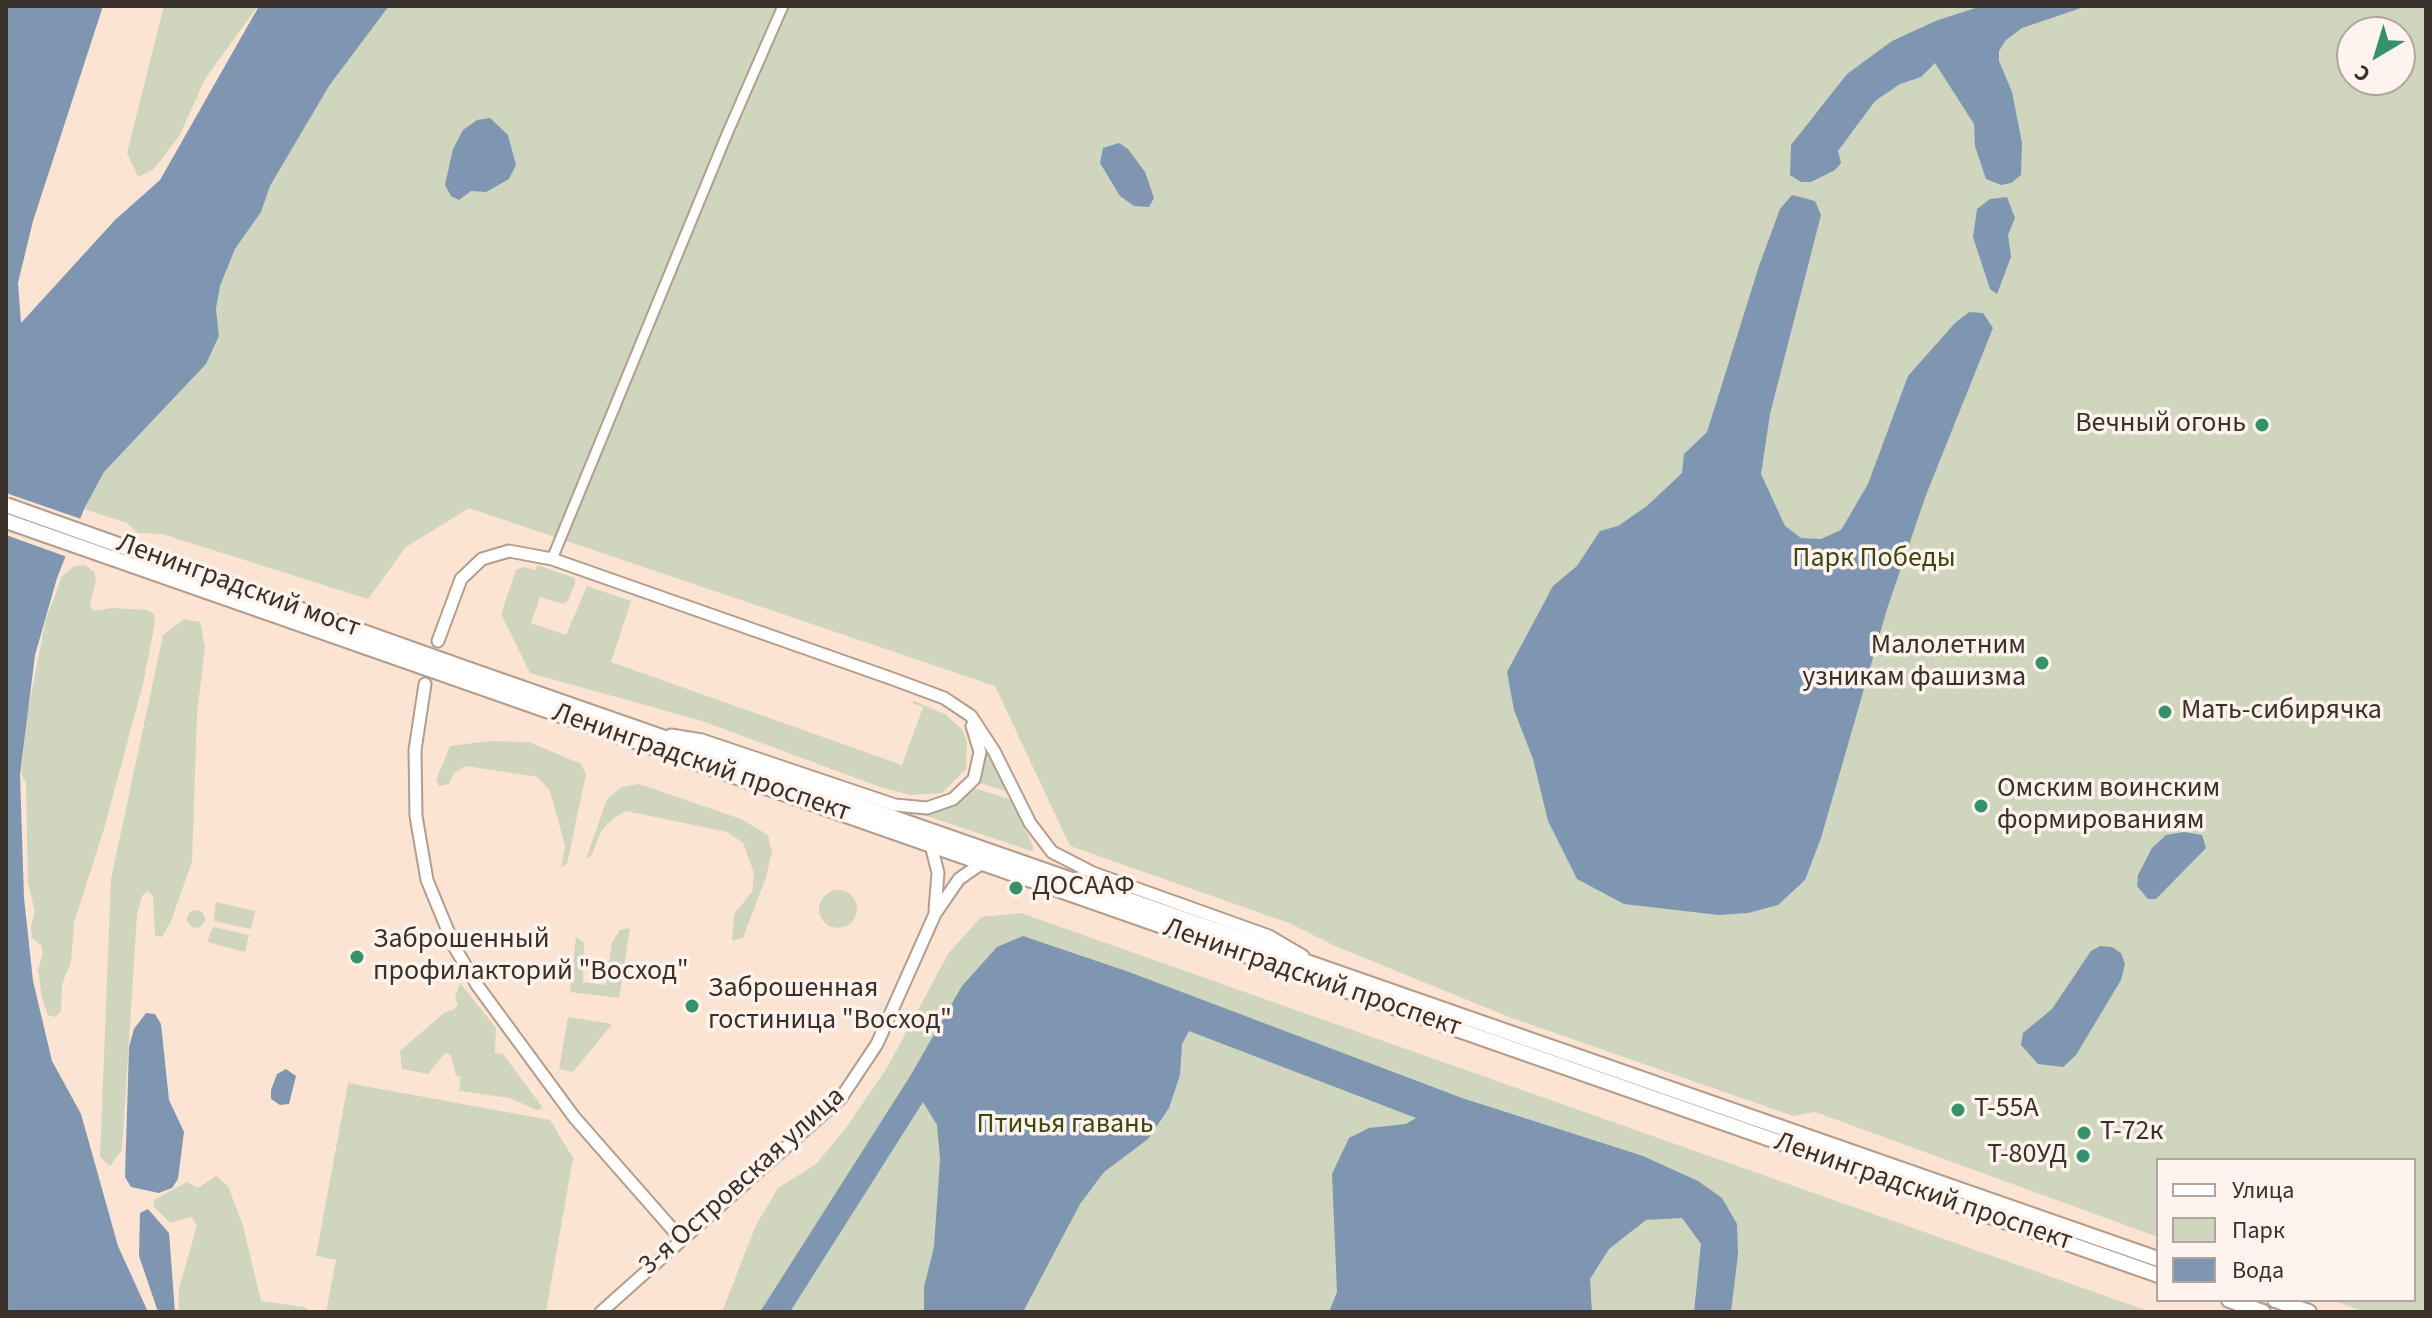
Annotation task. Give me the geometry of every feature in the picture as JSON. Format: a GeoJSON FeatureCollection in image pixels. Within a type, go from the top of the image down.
{"type":"FeatureCollection","features":[{"type":"Feature","properties":{"kind":"main road","name":"Ленинградский мост"},"geometry":{"type":"LineString","coordinates":[[6,505],[468,676]]}},
{"type":"Feature","properties":{"kind":"main road","name":"Ленинградский мост"},"geometry":{"type":"LineString","coordinates":[[6,521],[468,676]]}},
{"type":"Feature","properties":{"kind":"main road","name":"Ленинградский проспект"},"geometry":{"type":"LineString","coordinates":[[468,676],[648,732],[2156,1258]]}},
{"type":"Feature","properties":{"kind":"main road","name":"Ленинградский проспект"},"geometry":{"type":"LineString","coordinates":[[468,676],[931,845],[2156,1274]]}},
{"type":"Feature","properties":{"kind":"main road"},"geometry":{"type":"LineString","coordinates":[[2235,1302],[2263,1312]]}},
{"type":"Feature","properties":{"kind":"main road"},"geometry":{"type":"LineString","coordinates":[[2281,1302],[2309,1312]]}},
{"type":"Feature","properties":{"kind":"street"},"geometry":{"type":"LineString","coordinates":[[552,559],[783,6]]}},
{"type":"Feature","properties":{"kind":"street"},"geometry":{"type":"LineString","coordinates":[[438,641],[453,593],[470,568],[482,559],[509,551],[552,559],[893,679],[954,704],[981,728],[1030,823],[1052,852],[1093,873],[1269,936],[1325,968]]}},
{"type":"Feature","properties":{"kind":"street"},"geometry":{"type":"LineString","coordinates":[[425,684],[415,750],[416,816],[427,880],[449,935],[477,985],[574,1117],[681,1239]]}},
{"type":"Feature","properties":{"kind":"street"},"geometry":{"type":"LineString","coordinates":[[648,732],[702,740],[895,805],[927,808],[945,803],[967,788],[979,761],[975,733],[954,704]]}},
{"type":"Feature","properties":{"kind":"street"},"geometry":{"type":"LineString","coordinates":[[931,845],[938,873],[935,914]]}},
{"type":"Feature","properties":{"kind":"street"},"geometry":{"type":"LineString","coordinates":[[935,914],[959,879],[982,863]]}},
{"type":"Feature","properties":{"kind":"street","name":"3-я Островская улица"},"geometry":{"type":"LineString","coordinates":[[601,1312],[841,1098],[877,1044],[935,914]]}},
{"type":"Feature","properties":{"kind":"green space"},"geometry":{"type":"Polygon","coordinates":[[[164,6],[258,6],[205,79],[180,135],[153,170],[138,177],[127,153],[164,6]]]}},
{"type":"Feature","properties":{"kind":"green space","name":"Парк Победы"},"geometry":{"type":"Polygon","coordinates":[[[389,6],[2426,6],[2426,1312],[2365,1312],[2338,1302],[2416,1302],[2416,1158],[2156,1158],[2156,1236],[1815,1112],[1793,1116],[1509,1017],[1335,946],[1289,923],[1070,846],[995,686],[469,508],[406,547],[368,599],[162,534],[138,533],[127,523],[84,509],[104,472],[206,364],[219,336],[216,309],[220,286],[235,249],[261,212],[270,186],[329,86],[389,6]]]}},
{"type":"Feature","properties":{"kind":"green space"},"geometry":{"type":"Polygon","coordinates":[[[85,565],[94,572],[96,580],[90,605],[93,611],[112,608],[147,610],[154,614],[155,623],[143,684],[104,829],[74,923],[71,962],[62,984],[61,1011],[55,1017],[48,1015],[42,998],[38,970],[43,952],[41,945],[32,938],[31,925],[35,912],[28,883],[26,783],[21,774],[28,710],[46,619],[62,576],[75,566],[85,565]]]}},
{"type":"Feature","properties":{"kind":"green space"},"geometry":{"type":"Polygon","coordinates":[[[537,565],[575,578],[575,583],[568,601],[563,604],[540,597],[531,623],[566,635],[587,586],[631,601],[611,662],[902,765],[923,707],[912,703],[914,701],[945,714],[962,729],[967,742],[966,769],[942,793],[911,795],[883,788],[702,721],[530,673],[501,614],[516,570],[524,567],[536,570],[537,565]]]}},
{"type":"Feature","properties":{"kind":"green space"},"geometry":{"type":"Polygon","coordinates":[[[184,619],[200,622],[205,646],[197,714],[192,862],[171,921],[162,937],[155,936],[153,896],[147,891],[142,896],[137,915],[122,1150],[110,1166],[100,1157],[111,879],[163,635],[184,619]]]}},
{"type":"Feature","properties":{"kind":"green space"},"geometry":{"type":"Polygon","coordinates":[[[490,741],[529,742],[581,764],[586,774],[567,864],[561,867],[565,846],[550,791],[538,777],[466,766],[454,773],[449,784],[439,786],[436,780],[450,746],[490,741]]]}},
{"type":"Feature","properties":{"kind":"green space"},"geometry":{"type":"Polygon","coordinates":[[[984,746],[1008,792],[977,782],[983,770],[984,746]]]}},
{"type":"Feature","properties":{"kind":"green space"},"geometry":{"type":"Polygon","coordinates":[[[639,784],[741,819],[768,835],[772,852],[766,877],[743,938],[732,941],[734,914],[752,892],[754,873],[743,843],[727,832],[626,811],[612,819],[601,831],[592,855],[586,859],[607,799],[622,787],[639,784]]]}},
{"type":"Feature","properties":{"kind":"green space"},"geometry":{"type":"Polygon","coordinates":[[[974,788],[1012,800],[1034,849],[1031,851],[915,812],[952,806],[974,788]]]}},
{"type":"Feature","properties":{"kind":"green space"},"geometry":{"type":"Polygon","coordinates":[[[838,890],[851,896],[857,909],[851,922],[838,928],[825,922],[819,909],[825,896],[838,890]]]}},
{"type":"Feature","properties":{"kind":"green space"},"geometry":{"type":"Polygon","coordinates":[[[216,902],[255,911],[251,929],[214,921],[216,902]]]}},
{"type":"Feature","properties":{"kind":"green space"},"geometry":{"type":"Polygon","coordinates":[[[196,910],[205,919],[196,928],[187,919],[196,910]]]}},
{"type":"Feature","properties":{"kind":"green space","name":"Птичья гавань"},"geometry":{"type":"Polygon","coordinates":[[[1021,913],[2151,1312],[722,1312],[756,1225],[778,1188],[816,1164],[845,1129],[887,1068],[948,954],[981,917],[1021,913]]]}},
{"type":"Feature","properties":{"kind":"green space"},"geometry":{"type":"Polygon","coordinates":[[[213,927],[249,935],[245,952],[207,942],[213,927]]]}},
{"type":"Feature","properties":{"kind":"green space"},"geometry":{"type":"Polygon","coordinates":[[[630,928],[619,998],[570,992],[576,937],[584,942],[583,982],[606,985],[612,942],[620,930],[630,928]]]}},
{"type":"Feature","properties":{"kind":"green space"},"geometry":{"type":"Polygon","coordinates":[[[460,983],[496,1028],[495,1053],[503,1054],[543,1108],[537,1110],[510,1098],[459,1091],[461,1077],[456,1076],[451,1055],[445,1053],[428,1074],[402,1069],[400,1051],[445,1012],[453,1010],[458,1004],[455,998],[460,983]]]}},
{"type":"Feature","properties":{"kind":"green space"},"geometry":{"type":"Polygon","coordinates":[[[568,1017],[612,1024],[573,1072],[559,1069],[568,1017]]]}},
{"type":"Feature","properties":{"kind":"green space"},"geometry":{"type":"Polygon","coordinates":[[[348,1083],[550,1120],[573,1158],[546,1312],[326,1312],[336,1260],[316,1256],[348,1083]]]}},
{"type":"Feature","properties":{"kind":"green space"},"geometry":{"type":"Polygon","coordinates":[[[216,1176],[228,1186],[243,1226],[261,1301],[304,1307],[312,1312],[178,1312],[179,1289],[197,1225],[191,1217],[170,1223],[154,1207],[154,1200],[187,1182],[198,1188],[216,1176]]]}},
{"type":"Feature","properties":{"kind":"water"},"geometry":{"type":"Polygon","coordinates":[[[6,6],[103,6],[33,221],[18,283],[21,323],[115,220],[160,180],[259,6],[389,6],[329,86],[270,186],[261,212],[235,249],[220,286],[216,309],[219,336],[206,364],[104,472],[84,509],[57,578],[35,655],[20,775],[24,898],[33,981],[52,1061],[81,1114],[118,1246],[148,1312],[10,1312],[6,1307],[6,6]]]}},
{"type":"Feature","properties":{"kind":"water"},"geometry":{"type":"Polygon","coordinates":[[[1982,6],[2087,6],[2022,28],[2006,40],[1999,51],[1999,61],[2012,92],[2022,143],[2021,175],[2011,183],[2001,185],[1986,179],[1975,146],[1974,124],[1935,63],[1921,77],[1900,84],[1875,101],[1838,151],[1841,163],[1835,170],[1811,182],[1801,182],[1790,175],[1791,145],[1847,74],[1892,41],[1938,20],[1982,6]]]}},
{"type":"Feature","properties":{"kind":"water"},"geometry":{"type":"Polygon","coordinates":[[[490,118],[508,135],[516,165],[509,179],[486,192],[471,191],[459,200],[451,196],[445,185],[453,149],[463,130],[477,120],[490,118]]]}},
{"type":"Feature","properties":{"kind":"water"},"geometry":{"type":"Polygon","coordinates":[[[1119,143],[1128,149],[1145,172],[1154,198],[1149,207],[1134,206],[1120,196],[1100,163],[1103,148],[1119,143]]]}},
{"type":"Feature","properties":{"kind":"water"},"geometry":{"type":"Polygon","coordinates":[[[1792,195],[1815,201],[1821,215],[1770,414],[1761,474],[1785,526],[1801,538],[1821,539],[1841,530],[1868,484],[1908,376],[1955,323],[1969,312],[1983,313],[1993,328],[1926,495],[1887,609],[1821,838],[1805,880],[1778,905],[1748,913],[1719,915],[1624,904],[1577,879],[1548,821],[1533,759],[1514,710],[1507,672],[1553,586],[1577,566],[1600,531],[1618,526],[1647,506],[1682,473],[1684,454],[1707,432],[1759,266],[1780,209],[1792,195]]]}},
{"type":"Feature","properties":{"kind":"water"},"geometry":{"type":"Polygon","coordinates":[[[2007,197],[2015,218],[2008,235],[2011,257],[1997,294],[1990,289],[1973,237],[1977,209],[1990,199],[2007,197]]]}},
{"type":"Feature","properties":{"kind":"water"},"geometry":{"type":"Polygon","coordinates":[[[2184,832],[2202,835],[2206,848],[2156,899],[2148,899],[2137,886],[2138,875],[2152,848],[2166,835],[2184,832]]]}},
{"type":"Feature","properties":{"kind":"water"},"geometry":{"type":"Polygon","coordinates":[[[1023,936],[1129,972],[1462,1098],[1643,1156],[1698,1181],[1722,1198],[1737,1224],[1738,1254],[1731,1312],[1694,1312],[1701,1244],[1682,1218],[1646,1220],[1609,1249],[1590,1279],[1592,1312],[1329,1312],[1337,1292],[1332,1174],[1349,1138],[1369,1128],[1406,1124],[1416,1118],[1189,1031],[1182,1044],[1180,1075],[1169,1108],[1148,1139],[1104,1172],[1080,1204],[1023,1312],[924,1312],[924,1287],[934,1247],[940,1159],[937,1125],[923,1102],[790,1312],[760,1312],[909,1078],[962,986],[997,947],[1023,936]]]}},
{"type":"Feature","properties":{"kind":"water"},"geometry":{"type":"Polygon","coordinates":[[[2100,946],[2112,947],[2121,953],[2125,964],[2121,980],[2076,1055],[2063,1067],[2038,1064],[2021,1045],[2023,1033],[2052,1009],[2091,951],[2100,946]]]}},
{"type":"Feature","properties":{"kind":"water"},"geometry":{"type":"Polygon","coordinates":[[[146,1013],[155,1014],[161,1024],[169,1100],[184,1132],[178,1179],[172,1188],[159,1193],[131,1187],[125,1177],[129,1047],[134,1029],[146,1013]]]}},
{"type":"Feature","properties":{"kind":"water"},"geometry":{"type":"Polygon","coordinates":[[[286,1069],[296,1076],[289,1104],[280,1105],[271,1099],[271,1090],[277,1074],[286,1069]]]}},
{"type":"Feature","properties":{"kind":"water"},"geometry":{"type":"Polygon","coordinates":[[[148,1209],[169,1233],[175,1312],[158,1312],[139,1256],[140,1213],[148,1209]]]}},
{"type":"Feature","properties":{"kind":"pier"},"geometry":{"type":"Polygon","coordinates":[[[6,493],[84,520],[70,558],[6,535],[6,493]]]}},
{"type":"Feature","properties":{"kind":"place","name":"Вечный огонь"},"geometry":{"type":"Point","coordinates":[2262,425]}},
{"type":"Feature","properties":{"kind":"place","name":"Малолетним узникам фашизма"},"geometry":{"type":"Point","coordinates":[2042,663]}},
{"type":"Feature","properties":{"kind":"place","name":"Мать-сибирячка"},"geometry":{"type":"Point","coordinates":[2165,712]}},
{"type":"Feature","properties":{"kind":"place","name":"Омским воинским формированиям"},"geometry":{"type":"Point","coordinates":[1981,806]}},
{"type":"Feature","properties":{"kind":"place","name":"ДОСААФ"},"geometry":{"type":"Point","coordinates":[1016,888]}},
{"type":"Feature","properties":{"kind":"place","name":"Заброшенный профилакторий \"Восход\""},"geometry":{"type":"Point","coordinates":[357,957]}},
{"type":"Feature","properties":{"kind":"place","name":"Заброшенная гостиница \"Восход\""},"geometry":{"type":"Point","coordinates":[692,1006]}},
{"type":"Feature","properties":{"kind":"place","name":"Т-55А"},"geometry":{"type":"Point","coordinates":[1958,1110]}},
{"type":"Feature","properties":{"kind":"place","name":"Т-72к"},"geometry":{"type":"Point","coordinates":[2084,1133]}},
{"type":"Feature","properties":{"kind":"place","name":"Т-80УД"},"geometry":{"type":"Point","coordinates":[2083,1156]}}]}
